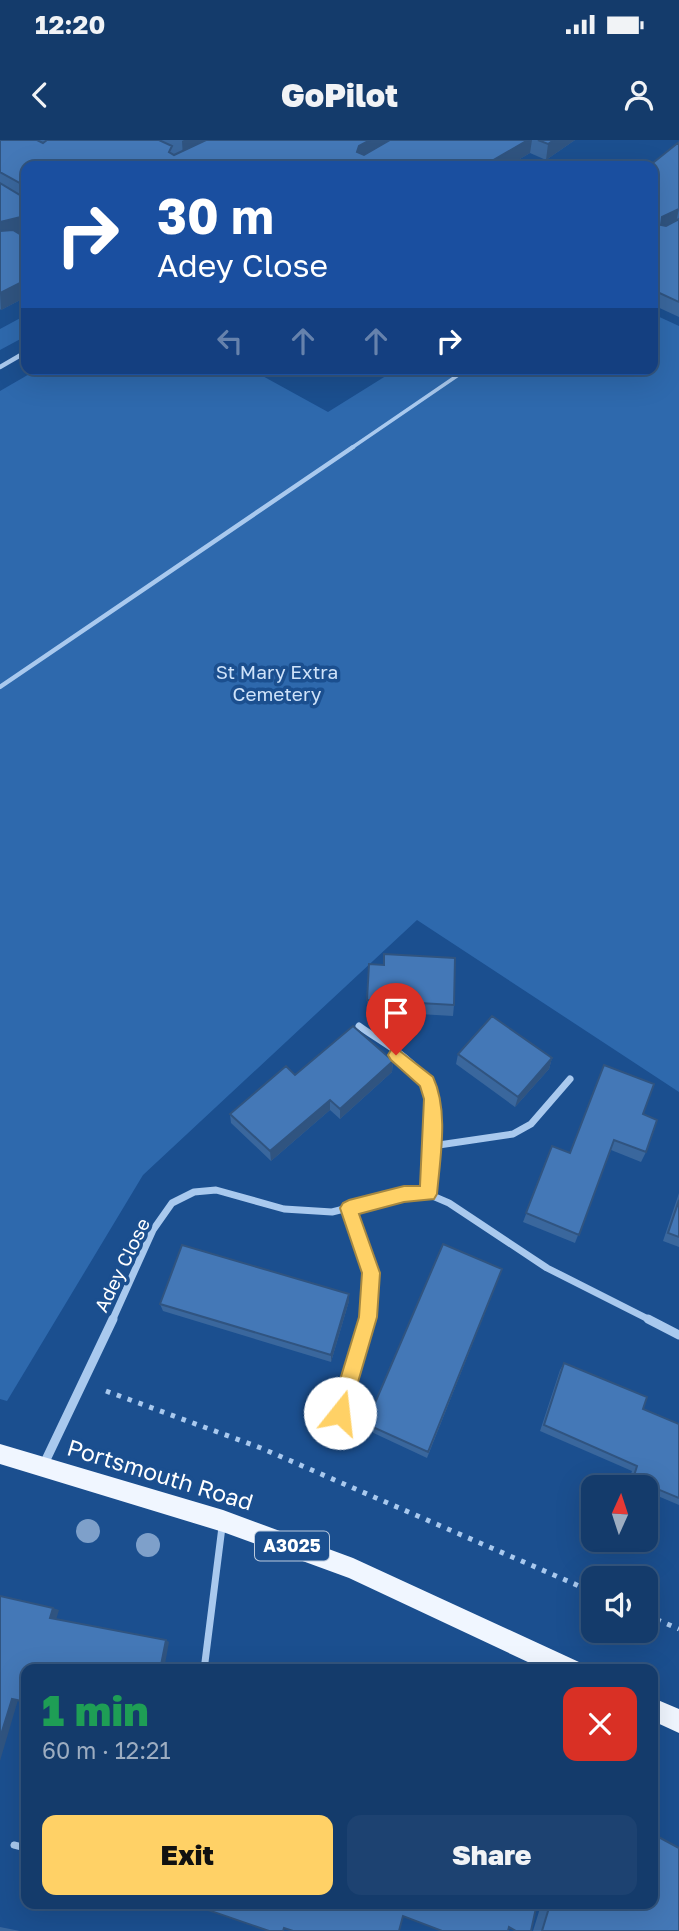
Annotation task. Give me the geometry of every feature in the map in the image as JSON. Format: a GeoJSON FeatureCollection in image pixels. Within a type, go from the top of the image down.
{"type":"FeatureCollection","features":[{"type":"Feature","properties":{"kind":"main road","name":"Portsmouth Road"},"geometry":{"type":"LineString","coordinates":[[0,1454],[223,1521],[353,1569],[559,1664]]}},
{"type":"Feature","properties":{"kind":"main road"},"geometry":{"type":"LineString","coordinates":[[658,1711],[679,1721]]}},
{"type":"Feature","properties":{"kind":"street"},"geometry":{"type":"LineString","coordinates":[[0,367],[21,355]]}},
{"type":"Feature","properties":{"kind":"street"},"geometry":{"type":"LineString","coordinates":[[359,1026],[415,1069],[427,1082],[432,1114],[428,1194],[449,1203],[547,1268],[679,1335]]}},
{"type":"Feature","properties":{"kind":"street"},"geometry":{"type":"LineString","coordinates":[[432,1146],[513,1134],[531,1124],[570,1079]]}},
{"type":"Feature","properties":{"kind":"street","name":"Adey Close"},"geometry":{"type":"LineString","coordinates":[[43,1466],[153,1230],[172,1203],[194,1192],[216,1190],[284,1209],[331,1212],[404,1194],[428,1194]]}},
{"type":"Feature","properties":{"kind":"street"},"geometry":{"type":"LineString","coordinates":[[340,1413],[368,1317],[371,1273],[349,1208]]}},
{"type":"Feature","properties":{"kind":"lane"},"geometry":{"type":"LineString","coordinates":[[0,687],[458,375]]}},
{"type":"Feature","properties":{"kind":"lane"},"geometry":{"type":"LineString","coordinates":[[205,1664],[223,1521]]}},
{"type":"Feature","properties":{"kind":"lane"},"geometry":{"type":"LineString","coordinates":[[13,1845],[21,1847]]}},
{"type":"Feature","properties":{"kind":"path"},"geometry":{"type":"LineString","coordinates":[[84,1383],[261,1448],[581,1587]]}},
{"type":"Feature","properties":{"kind":"path"},"geometry":{"type":"LineString","coordinates":[[658,1620],[679,1629]]}},
{"type":"Feature","properties":{"kind":"green space","name":"St Mary Extra Cemetery"},"geometry":{"type":"Polygon","coordinates":[[[658,316],[679,326],[679,1092],[417,920],[143,1175],[7,1401],[0,1399],[0,391],[28,375],[261,375],[328,412],[387,375],[658,375],[658,316]]]}},
{"type":"Feature","properties":{"kind":"green space"},"geometry":{"type":"Polygon","coordinates":[[[21,318],[21,339],[0,350],[0,329],[21,318]]]}},
{"type":"Feature","properties":{"kind":"building"},"geometry":{"type":"Polygon","coordinates":[[[0,140],[37,140],[43,143],[47,140],[159,140],[172,146],[169,152],[174,155],[206,140],[370,140],[359,146],[357,152],[364,155],[390,140],[528,140],[492,161],[21,161],[21,184],[0,172],[0,140]]]}},
{"type":"Feature","properties":{"kind":"building"},"geometry":{"type":"Polygon","coordinates":[[[538,140],[554,140],[548,144],[538,140]]]}},
{"type":"Feature","properties":{"kind":"building"},"geometry":{"type":"Polygon","coordinates":[[[679,142],[679,209],[662,217],[661,225],[666,226],[679,219],[679,302],[658,292],[658,161],[655,161],[679,142]]]}},
{"type":"Feature","properties":{"kind":"building"},"geometry":{"type":"Polygon","coordinates":[[[0,183],[21,194],[21,217],[0,222],[0,183]]]}},
{"type":"Feature","properties":{"kind":"building"},"geometry":{"type":"Polygon","coordinates":[[[13,230],[21,235],[21,282],[0,293],[0,231],[13,230]]]}},
{"type":"Feature","properties":{"kind":"building"},"geometry":{"type":"Polygon","coordinates":[[[384,954],[455,958],[454,1005],[367,1000],[369,964],[384,965],[384,954]]]}},
{"type":"Feature","properties":{"kind":"building"},"geometry":{"type":"Polygon","coordinates":[[[492,1016],[552,1058],[518,1097],[458,1054],[492,1016]]]}},
{"type":"Feature","properties":{"kind":"building"},"geometry":{"type":"Polygon","coordinates":[[[353,1026],[393,1061],[340,1109],[330,1100],[270,1151],[230,1114],[286,1066],[295,1075],[353,1026]]]}},
{"type":"Feature","properties":{"kind":"building"},"geometry":{"type":"Polygon","coordinates":[[[604,1065],[654,1084],[643,1114],[657,1120],[646,1152],[614,1140],[579,1235],[526,1213],[552,1146],[570,1153],[604,1065]]]}},
{"type":"Feature","properties":{"kind":"building"},"geometry":{"type":"Polygon","coordinates":[[[679,1200],[679,1237],[668,1233],[679,1200]]]}},
{"type":"Feature","properties":{"kind":"building"},"geometry":{"type":"Polygon","coordinates":[[[443,1244],[502,1269],[428,1452],[366,1424],[443,1244]]]}},
{"type":"Feature","properties":{"kind":"building"},"geometry":{"type":"Polygon","coordinates":[[[182,1245],[349,1294],[331,1355],[160,1304],[182,1245]]]}},
{"type":"Feature","properties":{"kind":"building"},"geometry":{"type":"Polygon","coordinates":[[[564,1363],[647,1397],[643,1409],[679,1424],[679,1498],[658,1489],[658,1475],[634,1475],[637,1466],[544,1425],[564,1363]]]}},
{"type":"Feature","properties":{"kind":"building"},"geometry":{"type":"Polygon","coordinates":[[[0,1596],[53,1608],[50,1618],[166,1640],[161,1664],[21,1664],[21,1701],[12,1699],[0,1738],[0,1596]]]}},
{"type":"Feature","properties":{"kind":"building"},"geometry":{"type":"Polygon","coordinates":[[[658,1837],[679,1848],[679,1931],[542,1931],[547,1909],[658,1909],[658,1837]]]}},
{"type":"Feature","properties":{"kind":"building"},"geometry":{"type":"Polygon","coordinates":[[[205,1909],[536,1909],[531,1931],[516,1931],[509,1927],[508,1931],[442,1931],[403,1916],[399,1931],[293,1931],[284,1928],[283,1931],[269,1931],[205,1909]]]}},
{"type":"Feature","properties":{"kind":"route"},"geometry":{"type":"LineString","coordinates":[[340,1413],[368,1317],[371,1273],[349,1208],[404,1194],[428,1194],[432,1099],[427,1082],[396,1055]]}}]}
